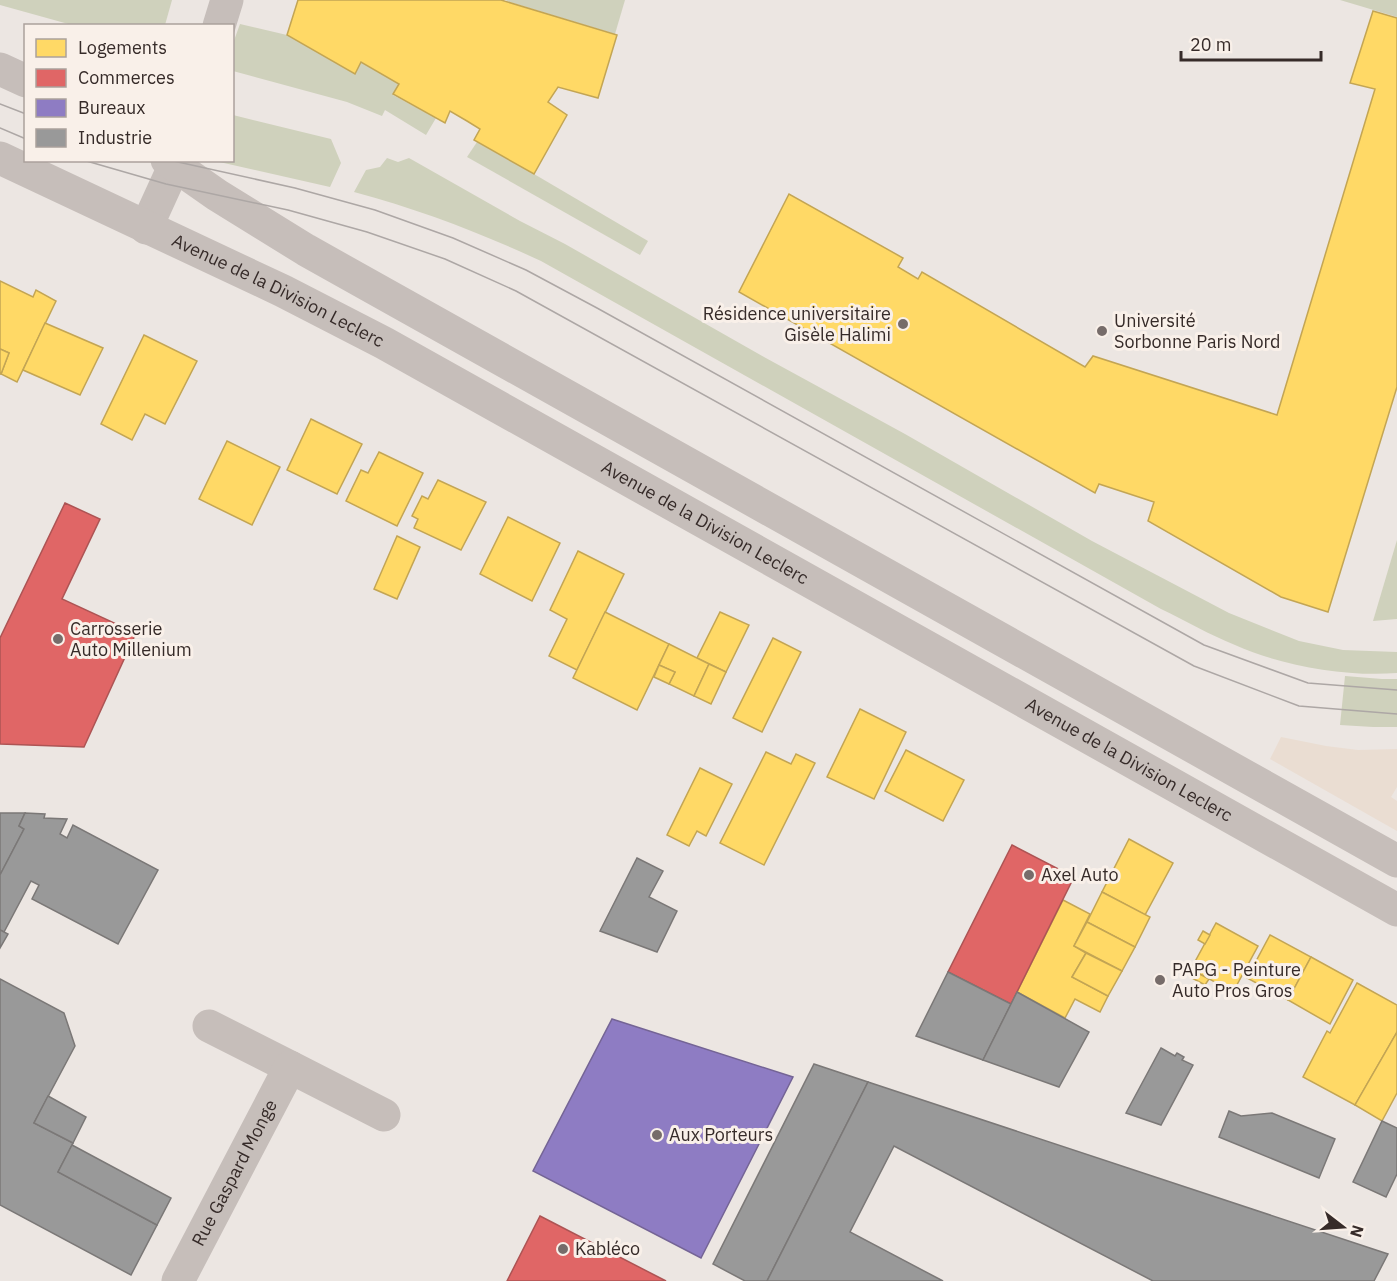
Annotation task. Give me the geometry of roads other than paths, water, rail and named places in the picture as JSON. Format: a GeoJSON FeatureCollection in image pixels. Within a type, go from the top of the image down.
{"type":"FeatureCollection","features":[{"type":"Feature","properties":{"kind":"street"},"geometry":{"type":"LineString","coordinates":[[220,24],[227,0]]}},
{"type":"Feature","properties":{"kind":"street"},"geometry":{"type":"LineString","coordinates":[[0,69],[24,80]]}},
{"type":"Feature","properties":{"kind":"street","name":"Avenue de la Division Leclerc"},"geometry":{"type":"LineString","coordinates":[[0,158],[283,291],[384,343],[1397,910]]}},
{"type":"Feature","properties":{"kind":"street"},"geometry":{"type":"LineString","coordinates":[[146,228],[173,162],[218,195],[306,250],[1397,861]]}},
{"type":"Feature","properties":{"kind":"street"},"geometry":{"type":"LineString","coordinates":[[209,1026],[384,1115]]}},
{"type":"Feature","properties":{"kind":"street","name":"Rue Gaspard Monge"},"geometry":{"type":"LineString","coordinates":[[178,1281],[290,1067]]}},
{"type":"Feature","properties":{"kind":"tram line"},"geometry":{"type":"LineString","coordinates":[[0,104],[24,113]]}},
{"type":"Feature","properties":{"kind":"tram line"},"geometry":{"type":"LineString","coordinates":[[0,128],[24,138]]}},
{"type":"Feature","properties":{"kind":"tram line"},"geometry":{"type":"LineString","coordinates":[[90,162],[166,184],[288,210],[367,232],[445,259],[516,291],[1194,666],[1299,706],[1397,714]]}},
{"type":"Feature","properties":{"kind":"tram line"},"geometry":{"type":"LineString","coordinates":[[178,162],[295,188],[375,210],[453,238],[526,270],[597,308],[1204,645],[1308,683],[1397,690]]}},
{"type":"Feature","properties":{"kind":"place","name":"Résidence universitaire Gisèle Halimi"},"geometry":{"type":"Point","coordinates":[903,324]}},
{"type":"Feature","properties":{"kind":"place","name":"Université Sorbonne Paris Nord"},"geometry":{"type":"Point","coordinates":[1102,331]}},
{"type":"Feature","properties":{"kind":"place","name":"Carrosserie Auto Millenium"},"geometry":{"type":"Point","coordinates":[58,639]}},
{"type":"Feature","properties":{"kind":"place","name":"Axel Auto"},"geometry":{"type":"Point","coordinates":[1029,875]}},
{"type":"Feature","properties":{"kind":"place","name":"PAPG - Peinture Auto Pros Gros"},"geometry":{"type":"Point","coordinates":[1160,980]}},
{"type":"Feature","properties":{"kind":"place","name":"Aux Porteurs"},"geometry":{"type":"Point","coordinates":[657,1135]}},
{"type":"Feature","properties":{"kind":"place","name":"Kabléco"},"geometry":{"type":"Point","coordinates":[563,1249]}}]}
